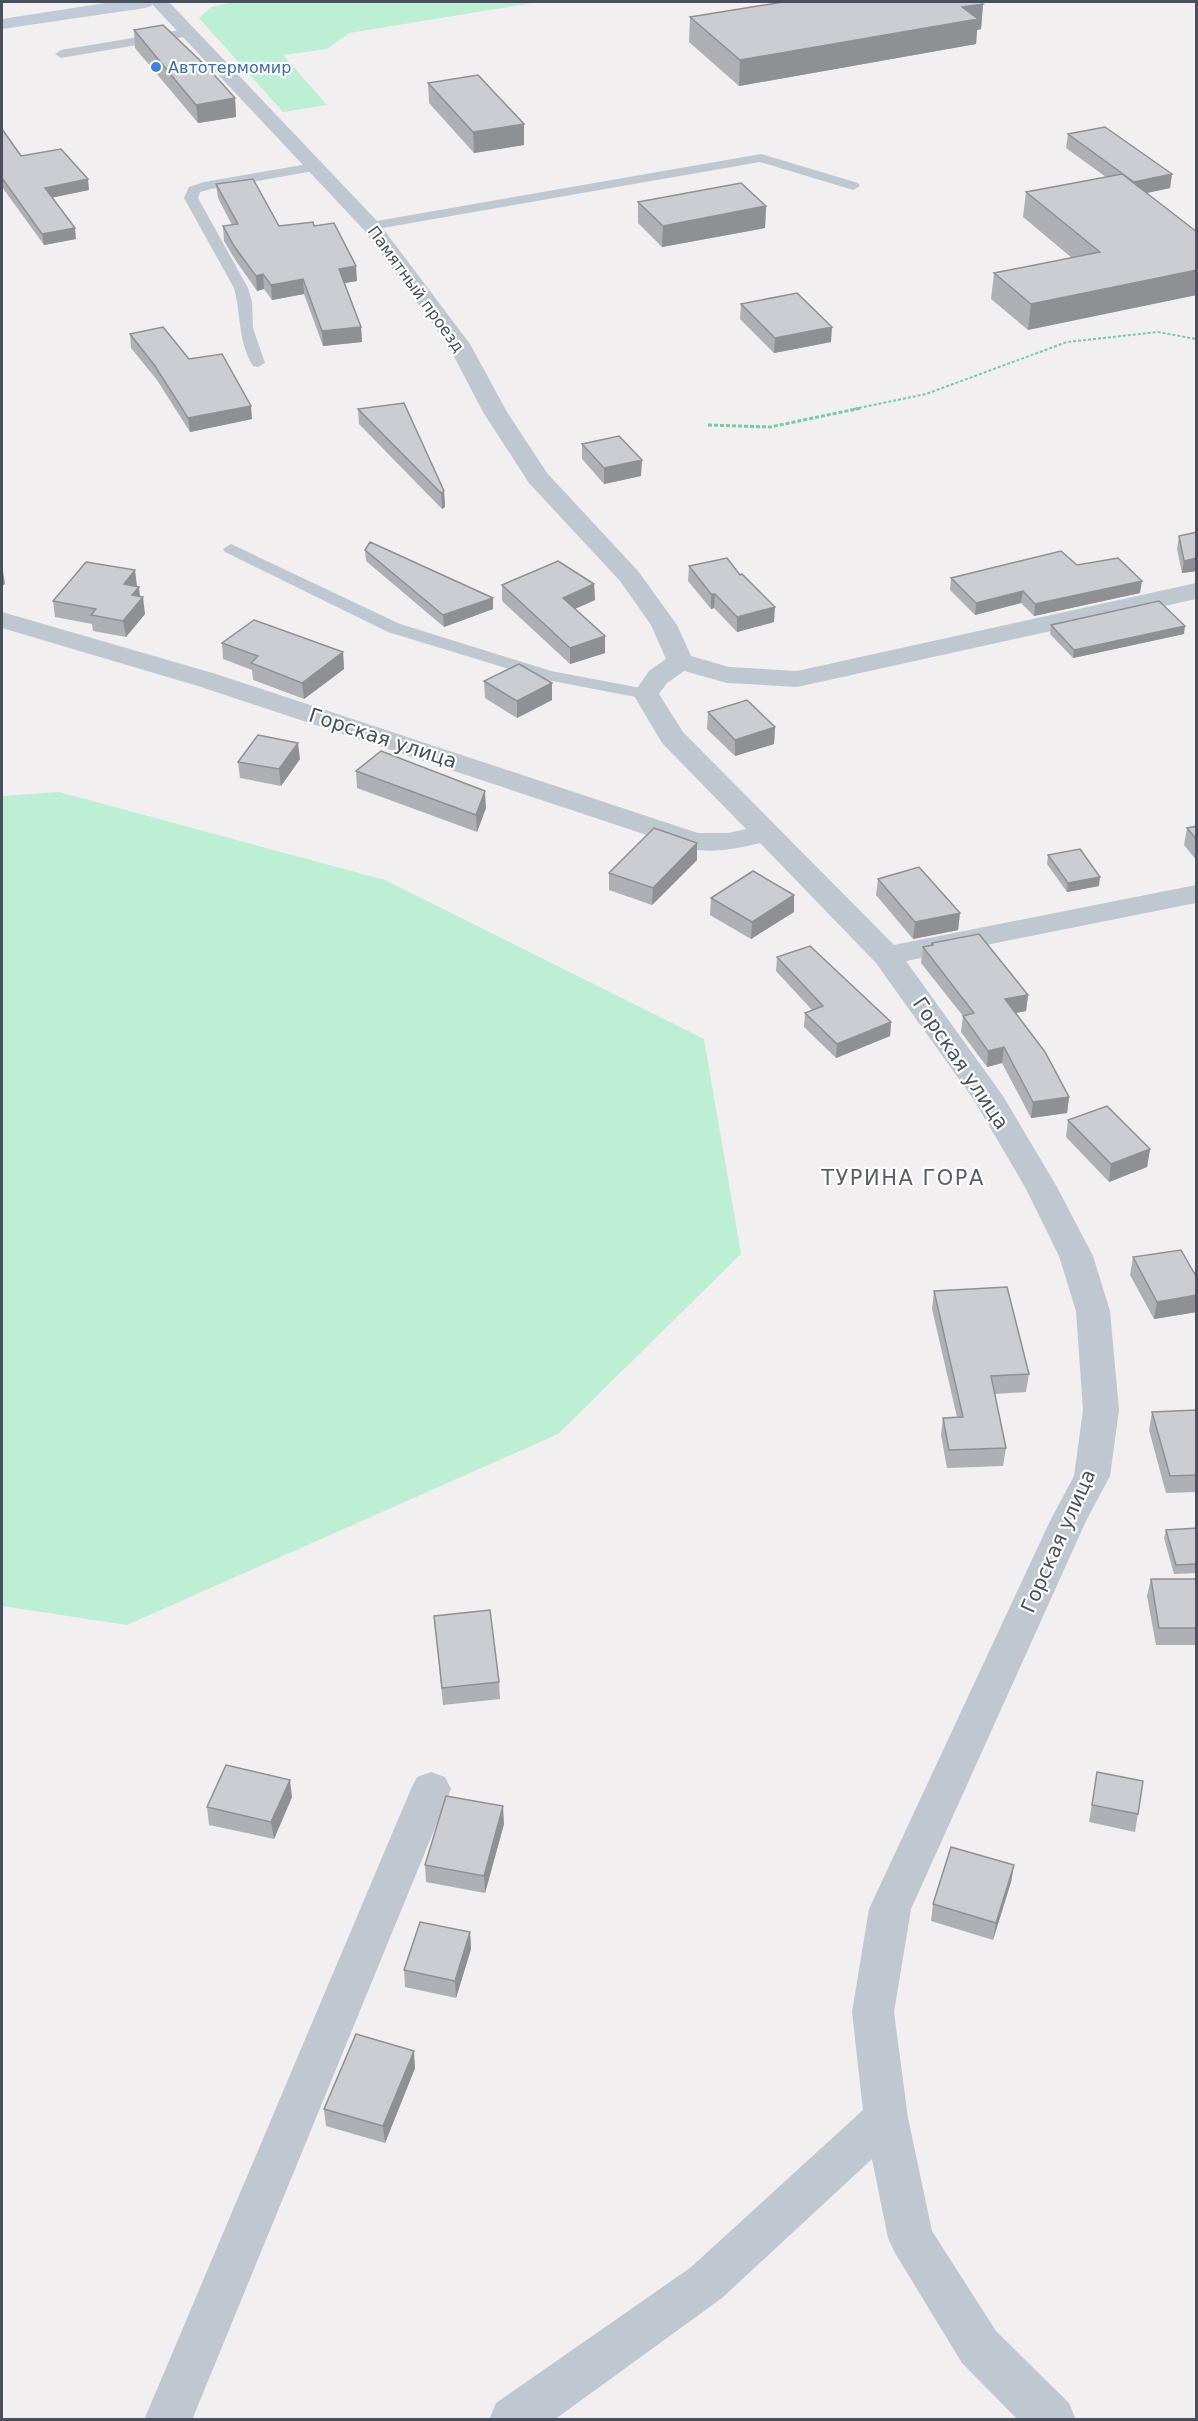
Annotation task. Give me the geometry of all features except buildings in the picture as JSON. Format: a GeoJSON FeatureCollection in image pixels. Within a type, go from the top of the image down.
{"type":"FeatureCollection","features":[{"type":"Feature","properties":{"kind":"main road"},"geometry":{"type":"LineString","coordinates":[[2,24],[145,2]]}},
{"type":"Feature","properties":{"kind":"street","name":"Памятный проезд"},"geometry":{"type":"LineString","coordinates":[[159,2],[371,226],[459,344],[495,412],[538,478],[630,576],[664,626],[680,661]]}},
{"type":"Feature","properties":{"kind":"street"},"geometry":{"type":"LineString","coordinates":[[646,694],[658,677],[680,661],[727,675],[797,679],[1197,591]]}},
{"type":"Feature","properties":{"kind":"street","name":"Горская улица"},"geometry":{"type":"LineString","coordinates":[[2,620],[207,680],[696,842],[728,842],[765,833]]}},
{"type":"Feature","properties":{"kind":"street","name":"Горская улица"},"geometry":{"type":"LineString","coordinates":[[646,694],[672,737],[887,957],[987,1096],[1041,1187],[1076,1256],[1093,1311],[1101,1410],[1092,1476],[1068,1521],[890,1909],[873,2012],[886,2118],[910,2238],[979,2347],[1052,2420]]}},
{"type":"Feature","properties":{"kind":"street"},"geometry":{"type":"LineString","coordinates":[[887,957],[1197,894]]}},
{"type":"Feature","properties":{"kind":"street"},"geometry":{"type":"LineString","coordinates":[[168,2420],[430,1789]]}},
{"type":"Feature","properties":{"kind":"street"},"geometry":{"type":"LineString","coordinates":[[513,2420],[706,2283],[886,2118]]}},
{"type":"Feature","properties":{"kind":"lane"},"geometry":{"type":"LineString","coordinates":[[61,54],[186,33]]}},
{"type":"Feature","properties":{"kind":"lane"},"geometry":{"type":"LineString","coordinates":[[371,226],[761,158],[853,186]]}},
{"type":"Feature","properties":{"kind":"lane"},"geometry":{"type":"LineString","coordinates":[[258,363],[246,328],[245,302],[241,288],[191,198],[194,190],[209,186],[314,167]]}},
{"type":"Feature","properties":{"kind":"lane"},"geometry":{"type":"LineString","coordinates":[[231,549],[394,628],[548,675],[646,694]]}},
{"type":"Feature","properties":{"kind":"path"},"geometry":{"type":"LineString","coordinates":[[708,425],[770,427],[926,394],[1067,342],[1158,332],[1197,339]]}},
{"type":"Feature","properties":{"kind":"green space"},"geometry":{"type":"Polygon","coordinates":[[[233,2],[539,2],[349,33],[327,49],[283,55],[327,105],[283,112],[199,18],[211,7],[233,2]]]}},
{"type":"Feature","properties":{"kind":"green space"},"geometry":{"type":"Polygon","coordinates":[[[59,792],[385,880],[704,1039],[741,1254],[558,1434],[127,1625],[2,1606],[2,796],[59,792]]]}},
{"type":"Feature","properties":{"kind":"place","name":"Автотермомир"},"geometry":{"type":"Point","coordinates":[156,67]}},
{"type":"Feature","properties":{"kind":"district","name":"ТУРИНА ГОРА"},"geometry":{"type":"Point","coordinates":[903,1178]}}]}
